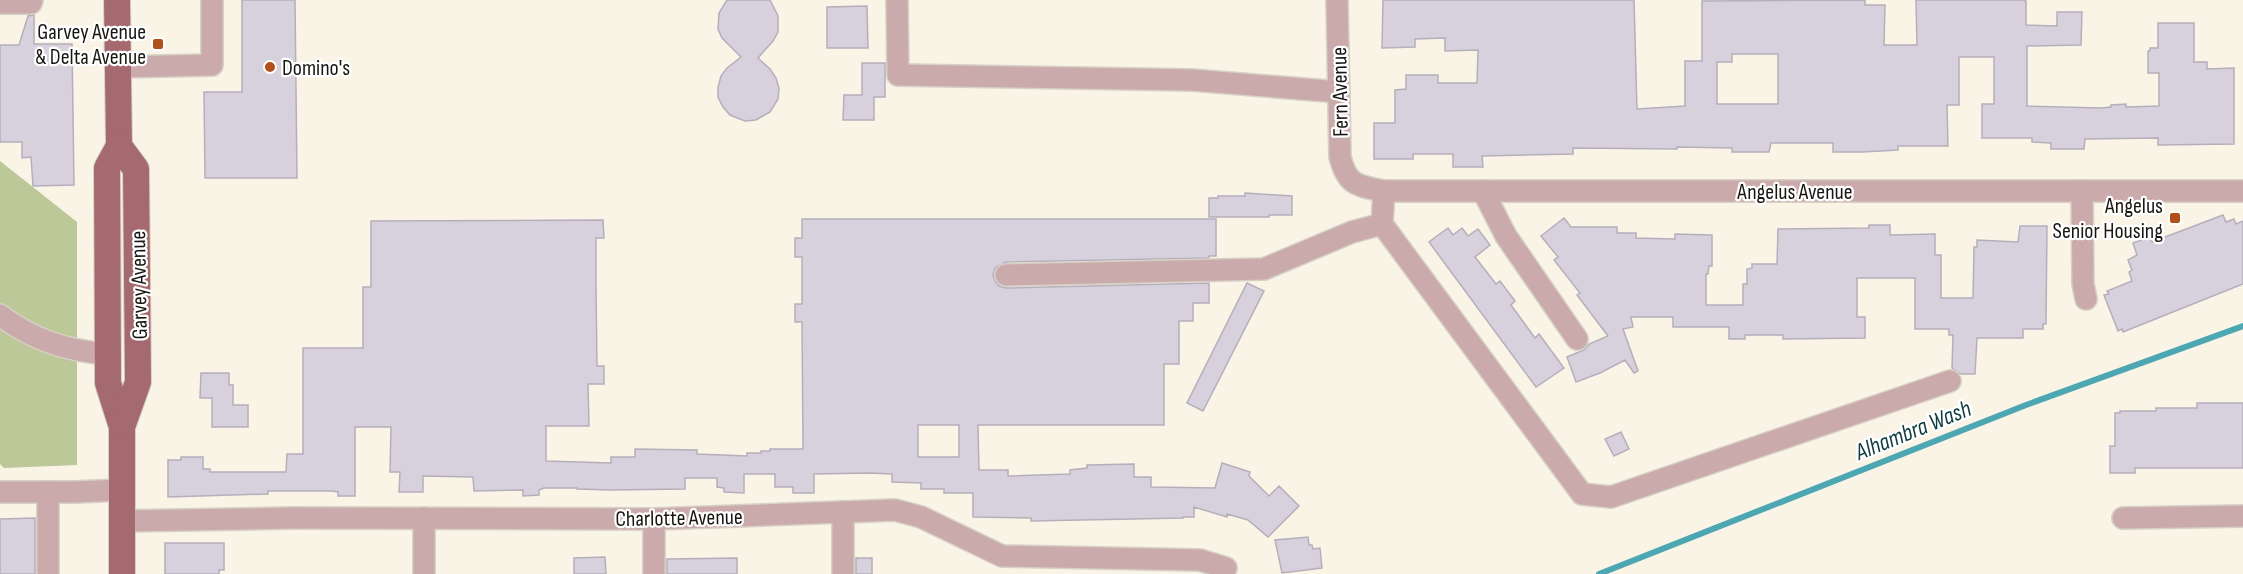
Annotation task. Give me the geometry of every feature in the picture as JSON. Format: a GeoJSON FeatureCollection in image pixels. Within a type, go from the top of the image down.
{"type":"FeatureCollection","features":[{"type":"Feature","properties":{"kind":"main road","name":"Garvey Avenue"},"geometry":{"type":"LineString","coordinates":[[117,0],[119,146],[107,168],[108,383],[122,427],[122,574]]}},
{"type":"Feature","properties":{"kind":"main road","name":"Garvey Avenue"},"geometry":{"type":"LineString","coordinates":[[119,146],[136,169],[137,216],[138,382],[122,427]]}},
{"type":"Feature","properties":{"kind":"street"},"geometry":{"type":"LineString","coordinates":[[0,3],[31,3],[32,0]]}},
{"type":"Feature","properties":{"kind":"street"},"geometry":{"type":"LineString","coordinates":[[118,67],[212,65],[212,0]]}},
{"type":"Feature","properties":{"kind":"street"},"geometry":{"type":"LineString","coordinates":[[897,0],[898,75],[1192,80],[1339,92]]}},
{"type":"Feature","properties":{"kind":"street","name":"Fern Avenue"},"geometry":{"type":"LineString","coordinates":[[1337,0],[1340,157],[1343,172],[1350,181]]}},
{"type":"Feature","properties":{"kind":"street","name":"Angelus Avenue"},"geometry":{"type":"LineString","coordinates":[[1350,181],[1362,187],[1384,191],[2243,190]]}},
{"type":"Feature","properties":{"kind":"street"},"geometry":{"type":"LineString","coordinates":[[1384,191],[1382,224],[1582,494],[1611,498],[1950,381]]}},
{"type":"Feature","properties":{"kind":"street"},"geometry":{"type":"LineString","coordinates":[[1483,191],[1506,236],[1577,339]]}},
{"type":"Feature","properties":{"kind":"street"},"geometry":{"type":"LineString","coordinates":[[2082,191],[2083,284],[2086,299]]}},
{"type":"Feature","properties":{"kind":"street"},"geometry":{"type":"LineString","coordinates":[[1006,275],[1264,268],[1352,232],[1382,224]]}},
{"type":"Feature","properties":{"kind":"street"},"geometry":{"type":"LineString","coordinates":[[0,315],[21,331],[77,352],[108,354]]}},
{"type":"Feature","properties":{"kind":"street"},"geometry":{"type":"LineString","coordinates":[[0,492],[122,490]]}},
{"type":"Feature","properties":{"kind":"street"},"geometry":{"type":"LineString","coordinates":[[48,492],[48,574]]}},
{"type":"Feature","properties":{"kind":"street","name":"Charlotte Avenue"},"geometry":{"type":"LineString","coordinates":[[122,521],[424,518],[654,519],[895,510],[921,517],[1002,556],[1200,560],[1226,568]]}},
{"type":"Feature","properties":{"kind":"street"},"geometry":{"type":"LineString","coordinates":[[843,512],[843,574]]}},
{"type":"Feature","properties":{"kind":"street"},"geometry":{"type":"LineString","coordinates":[[2123,518],[2243,516]]}},
{"type":"Feature","properties":{"kind":"street"},"geometry":{"type":"LineString","coordinates":[[424,518],[424,574]]}},
{"type":"Feature","properties":{"kind":"street"},"geometry":{"type":"LineString","coordinates":[[654,519],[654,574]]}},
{"type":"Feature","properties":{"kind":"green space"},"geometry":{"type":"Polygon","coordinates":[[[0,161],[77,222],[77,465],[4,468],[0,464],[0,161]]]}},
{"type":"Feature","properties":{"kind":"building"},"geometry":{"type":"Polygon","coordinates":[[[242,0],[295,0],[297,178],[205,178],[204,92],[242,92],[242,0]]]}},
{"type":"Feature","properties":{"kind":"building"},"geometry":{"type":"Polygon","coordinates":[[[727,0],[770,0],[778,16],[778,32],[758,58],[776,78],[779,88],[778,99],[770,112],[756,120],[745,121],[730,115],[718,97],[721,76],[741,57],[722,38],[718,29],[719,13],[727,0]]]}},
{"type":"Feature","properties":{"kind":"building"},"geometry":{"type":"Polygon","coordinates":[[[1383,0],[1634,0],[1637,109],[1685,106],[1685,61],[1702,61],[1702,1],[1865,0],[1865,5],[1885,5],[1884,45],[1917,45],[1916,0],[2022,0],[2026,1],[2026,25],[2057,26],[2057,12],[2082,12],[2081,45],[2027,46],[2027,106],[2101,108],[2126,104],[2126,107],[2159,106],[2159,73],[2148,73],[2148,51],[2150,48],[2158,48],[2158,23],[2194,23],[2194,62],[2207,62],[2207,69],[2234,68],[2234,144],[2158,145],[2158,138],[2085,139],[2084,149],[2051,149],[2051,143],[2032,142],[2032,138],[1982,138],[1982,104],[1994,104],[1994,57],[1959,57],[1959,105],[1947,105],[1948,146],[1898,146],[1898,150],[1862,152],[1833,152],[1833,143],[1771,143],[1769,152],[1732,152],[1732,148],[1573,148],[1573,154],[1482,156],[1483,167],[1453,167],[1453,154],[1413,154],[1413,159],[1374,159],[1374,123],[1395,123],[1395,90],[1406,89],[1406,75],[1438,75],[1438,83],[1477,83],[1478,50],[1445,51],[1445,38],[1415,39],[1415,47],[1382,48],[1383,0]],[[1732,54],[1732,62],[1717,62],[1717,104],[1778,104],[1778,54],[1732,54]]]}},
{"type":"Feature","properties":{"kind":"building"},"geometry":{"type":"Polygon","coordinates":[[[867,6],[868,48],[827,48],[827,7],[867,6]]]}},
{"type":"Feature","properties":{"kind":"building"},"geometry":{"type":"Polygon","coordinates":[[[34,15],[34,44],[72,44],[74,185],[33,186],[31,157],[22,158],[22,142],[0,142],[0,45],[19,45],[28,16],[34,15]]]}},
{"type":"Feature","properties":{"kind":"building"},"geometry":{"type":"Polygon","coordinates":[[[862,63],[885,63],[885,97],[874,97],[874,120],[843,120],[844,95],[862,95],[862,63]]]}},
{"type":"Feature","properties":{"kind":"building"},"geometry":{"type":"Polygon","coordinates":[[[1245,193],[1292,196],[1292,215],[1209,217],[1209,198],[1245,196],[1245,193]]]}},
{"type":"Feature","properties":{"kind":"building"},"geometry":{"type":"Polygon","coordinates":[[[2223,215],[2226,222],[2234,219],[2236,224],[2243,221],[2243,284],[2123,332],[2122,329],[2118,331],[2104,295],[2109,294],[2107,291],[2132,281],[2129,272],[2132,270],[2128,260],[2137,255],[2133,243],[2150,237],[2152,242],[2223,215]]]}},
{"type":"Feature","properties":{"kind":"building"},"geometry":{"type":"Polygon","coordinates":[[[1564,218],[1571,227],[1617,227],[1617,233],[1636,233],[1636,238],[1675,239],[1675,234],[1712,235],[1712,266],[1709,266],[1708,274],[1706,274],[1706,305],[1743,305],[1743,284],[1747,284],[1747,269],[1752,268],[1752,264],[1777,264],[1778,229],[1869,228],[1869,225],[1890,225],[1890,235],[1935,234],[1935,255],[1941,255],[1941,298],[1973,298],[1974,247],[1977,247],[1977,240],[2018,242],[2020,226],[2047,226],[2046,324],[2043,324],[2043,329],[2023,329],[2023,338],[1977,338],[1975,374],[1960,374],[1952,368],[1953,335],[1949,335],[1949,329],[1915,329],[1915,278],[1857,278],[1857,317],[1865,317],[1865,338],[1783,339],[1783,335],[1745,335],[1745,339],[1729,339],[1729,327],[1673,327],[1673,317],[1631,317],[1633,327],[1623,329],[1638,371],[1634,373],[1625,360],[1576,382],[1567,357],[1608,336],[1577,295],[1580,293],[1554,260],[1558,257],[1541,236],[1564,218]]]}},
{"type":"Feature","properties":{"kind":"building"},"geometry":{"type":"Polygon","coordinates":[[[802,219],[1216,219],[1216,256],[1209,256],[1209,258],[1006,262],[995,268],[993,275],[995,281],[999,286],[1006,288],[1209,283],[1209,303],[1193,303],[1193,321],[1179,321],[1179,364],[1164,364],[1164,425],[978,425],[979,470],[1008,470],[1008,476],[1070,474],[1070,470],[1087,468],[1087,465],[1134,464],[1134,477],[1151,477],[1151,487],[1215,488],[1222,463],[1250,472],[1249,476],[1269,496],[1279,486],[1299,506],[1268,537],[1248,520],[1227,514],[1227,517],[1194,507],[1194,517],[1183,518],[1031,521],[1031,518],[973,517],[973,493],[944,493],[944,489],[921,489],[921,483],[892,482],[892,474],[814,474],[814,493],[793,493],[793,487],[775,487],[775,474],[744,474],[744,493],[724,492],[724,488],[717,487],[717,478],[685,478],[685,489],[544,488],[539,490],[539,495],[523,496],[523,490],[474,491],[473,477],[423,476],[423,492],[399,492],[400,472],[390,472],[391,427],[355,427],[355,496],[338,496],[338,492],[332,491],[268,491],[268,494],[168,497],[168,460],[181,460],[181,457],[203,457],[203,469],[210,469],[210,472],[286,472],[287,454],[303,454],[303,348],[363,348],[363,287],[371,287],[371,221],[603,220],[604,238],[596,238],[596,286],[597,366],[604,366],[604,384],[588,384],[589,426],[546,426],[546,461],[611,463],[611,457],[635,457],[635,449],[697,450],[697,454],[747,456],[747,453],[761,453],[761,451],[770,451],[770,449],[803,449],[802,322],[795,322],[795,304],[802,304],[802,257],[795,257],[795,238],[802,238],[802,219]],[[918,425],[918,457],[959,457],[959,425],[918,425]]]}},
{"type":"Feature","properties":{"kind":"building"},"geometry":{"type":"Polygon","coordinates":[[[1448,228],[1453,235],[1462,228],[1468,236],[1478,229],[1490,245],[1475,257],[1496,284],[1500,281],[1515,301],[1511,305],[1535,338],[1539,334],[1564,368],[1536,387],[1429,242],[1448,228]]]}},
{"type":"Feature","properties":{"kind":"building"},"geometry":{"type":"Polygon","coordinates":[[[1247,283],[1264,291],[1203,411],[1187,403],[1247,283]]]}},
{"type":"Feature","properties":{"kind":"building"},"geometry":{"type":"Polygon","coordinates":[[[201,373],[229,373],[229,385],[233,385],[233,405],[248,405],[248,427],[212,427],[212,398],[200,398],[201,373]]]}},
{"type":"Feature","properties":{"kind":"building"},"geometry":{"type":"Polygon","coordinates":[[[2197,403],[2243,403],[2243,468],[2135,468],[2135,473],[2110,473],[2110,446],[2115,446],[2115,413],[2156,411],[2156,408],[2197,408],[2197,403]]]}},
{"type":"Feature","properties":{"kind":"building"},"geometry":{"type":"Polygon","coordinates":[[[1621,432],[1629,449],[1614,456],[1605,439],[1621,432]]]}},
{"type":"Feature","properties":{"kind":"building"},"geometry":{"type":"Polygon","coordinates":[[[35,518],[35,574],[0,574],[0,519],[35,518]]]}},
{"type":"Feature","properties":{"kind":"building"},"geometry":{"type":"Polygon","coordinates":[[[1308,537],[1309,545],[1312,545],[1313,549],[1320,548],[1322,568],[1282,573],[1275,540],[1308,537]]]}},
{"type":"Feature","properties":{"kind":"building"},"geometry":{"type":"Polygon","coordinates":[[[165,543],[224,543],[224,570],[219,570],[219,574],[165,574],[165,543]]]}},
{"type":"Feature","properties":{"kind":"building"},"geometry":{"type":"Polygon","coordinates":[[[605,557],[606,574],[574,574],[574,558],[605,557]]]}},
{"type":"Feature","properties":{"kind":"building"},"geometry":{"type":"Polygon","coordinates":[[[737,558],[737,574],[667,574],[667,559],[737,558]]]}},
{"type":"Feature","properties":{"kind":"building"},"geometry":{"type":"Polygon","coordinates":[[[856,558],[872,558],[872,574],[856,574],[856,558]]]}},
{"type":"Feature","properties":{"kind":"waterway","name":"Alhambra Wash"},"geometry":{"type":"LineString","coordinates":[[1599,574],[2026,405],[2243,326]]}},
{"type":"Feature","properties":{"kind":"place","name":"Garvey Avenue & Delta Avenue"},"geometry":{"type":"Point","coordinates":[158,44]}},
{"type":"Feature","properties":{"kind":"place","name":"Domino's"},"geometry":{"type":"Point","coordinates":[270,67]}},
{"type":"Feature","properties":{"kind":"place","name":"Angelus Senior Housing"},"geometry":{"type":"Point","coordinates":[2175,218]}}]}
